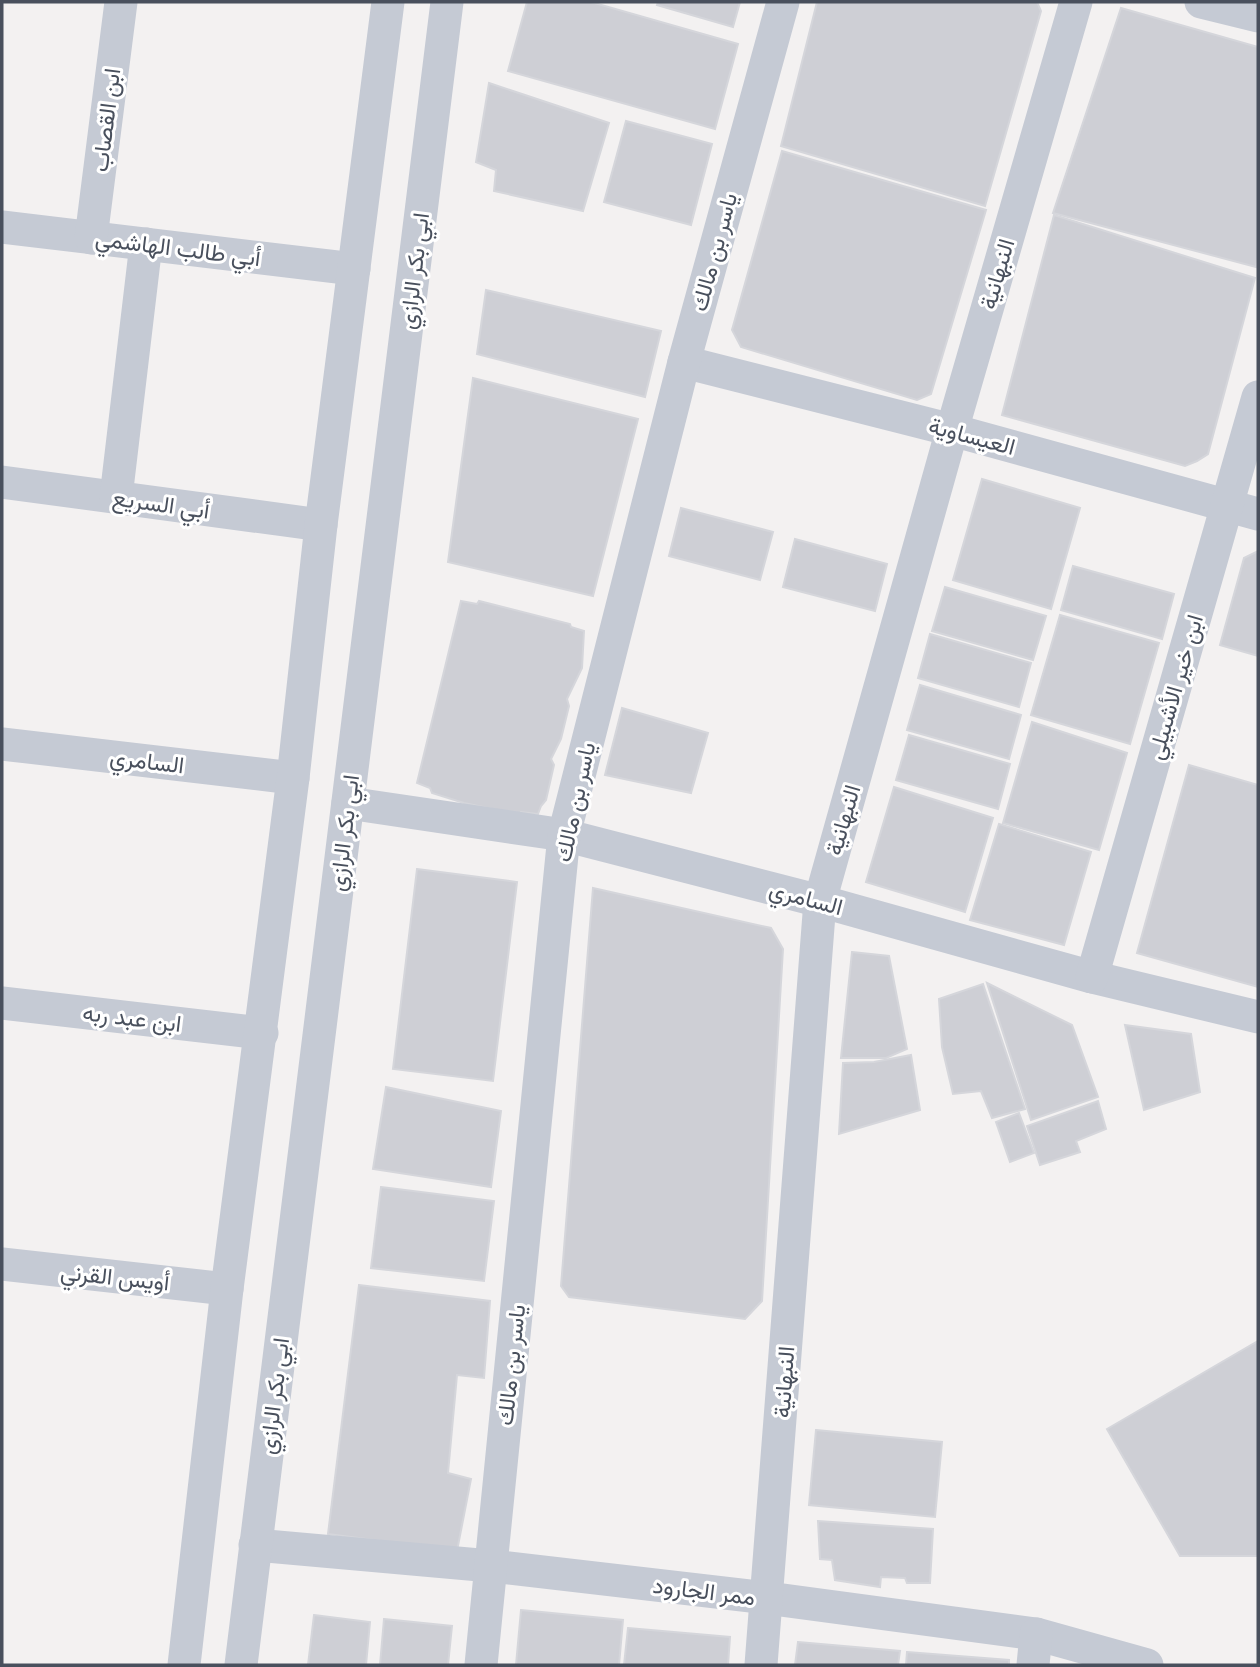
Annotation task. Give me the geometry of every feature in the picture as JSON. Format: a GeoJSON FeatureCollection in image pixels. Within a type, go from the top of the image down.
{"type":"FeatureCollection","features":[{"type":"Feature","properties":{"kind":"street","name":"ابن القصاب"},"geometry":{"type":"LineString","coordinates":[[91,238],[121,2]]}},
{"type":"Feature","properties":{"kind":"street"},"geometry":{"type":"LineString","coordinates":[[184,1665],[293,778],[321,525],[388,2]]}},
{"type":"Feature","properties":{"kind":"street","name":"ابي بكر الرازي"},"geometry":{"type":"LineString","coordinates":[[241,1665],[447,2]]}},
{"type":"Feature","properties":{"kind":"street","name":"ياسر بن مالك"},"geometry":{"type":"LineString","coordinates":[[481,1665],[564,835],[684,362],[783,2]]}},
{"type":"Feature","properties":{"kind":"street","name":"النبهانية"},"geometry":{"type":"LineString","coordinates":[[761,1665],[820,901],[1076,2]]}},
{"type":"Feature","properties":{"kind":"street"},"geometry":{"type":"LineString","coordinates":[[1201,2],[1258,16]]}},
{"type":"Feature","properties":{"kind":"street","name":"أبي طالب الهاشمي"},"geometry":{"type":"LineString","coordinates":[[2,228],[354,269]]}},
{"type":"Feature","properties":{"kind":"street"},"geometry":{"type":"LineString","coordinates":[[116,498],[146,244]]}},
{"type":"Feature","properties":{"kind":"street","name":"العيساوية"},"geometry":{"type":"LineString","coordinates":[[684,362],[952,430],[1258,514]]}},
{"type":"Feature","properties":{"kind":"street","name":"ابن خير الأشبيلي"},"geometry":{"type":"LineString","coordinates":[[1092,977],[1258,397]]}},
{"type":"Feature","properties":{"kind":"street","name":"أبي السريع"},"geometry":{"type":"LineString","coordinates":[[2,482],[321,525]]}},
{"type":"Feature","properties":{"kind":"street","name":"السامري"},"geometry":{"type":"LineString","coordinates":[[2,744],[293,778]]}},
{"type":"Feature","properties":{"kind":"street","name":"السامري"},"geometry":{"type":"LineString","coordinates":[[348,803],[564,835],[820,901],[1092,977],[1258,1017]]}},
{"type":"Feature","properties":{"kind":"street","name":"ابن عبد ربه"},"geometry":{"type":"LineString","coordinates":[[2,1003],[262,1033]]}},
{"type":"Feature","properties":{"kind":"street","name":"أويس القرني"},"geometry":{"type":"LineString","coordinates":[[2,1264],[228,1290]]}},
{"type":"Feature","properties":{"kind":"street","name":"ممر الجارود"},"geometry":{"type":"LineString","coordinates":[[256,1545],[491,1566],[767,1598],[1035,1650],[1147,1665]]}},
{"type":"Feature","properties":{"kind":"building"},"geometry":{"type":"Polygon","coordinates":[[[527,2],[591,2],[738,44],[715,129],[508,71],[527,2]]]}},
{"type":"Feature","properties":{"kind":"building"},"geometry":{"type":"Polygon","coordinates":[[[658,2],[740,2],[733,27],[657,5],[658,2]]]}},
{"type":"Feature","properties":{"kind":"building"},"geometry":{"type":"Polygon","coordinates":[[[817,2],[1037,2],[1041,11],[985,206],[781,146],[817,2]]]}},
{"type":"Feature","properties":{"kind":"building"},"geometry":{"type":"Polygon","coordinates":[[[1121,8],[1258,47],[1256,267],[1053,213],[1121,8]]]}},
{"type":"Feature","properties":{"kind":"building"},"geometry":{"type":"Polygon","coordinates":[[[489,83],[609,123],[583,211],[494,191],[496,170],[476,162],[489,83]]]}},
{"type":"Feature","properties":{"kind":"building"},"geometry":{"type":"Polygon","coordinates":[[[626,121],[712,144],[691,225],[604,202],[626,121]]]}},
{"type":"Feature","properties":{"kind":"building"},"geometry":{"type":"Polygon","coordinates":[[[782,151],[986,210],[931,394],[917,400],[741,347],[732,330],[782,151]]]}},
{"type":"Feature","properties":{"kind":"building"},"geometry":{"type":"Polygon","coordinates":[[[1054,215],[1255,278],[1208,454],[1197,461],[1185,466],[1002,415],[1054,215]]]}},
{"type":"Feature","properties":{"kind":"building"},"geometry":{"type":"Polygon","coordinates":[[[486,290],[661,331],[645,397],[477,354],[486,290]]]}},
{"type":"Feature","properties":{"kind":"building"},"geometry":{"type":"Polygon","coordinates":[[[473,378],[638,419],[593,596],[448,562],[473,378]]]}},
{"type":"Feature","properties":{"kind":"building"},"geometry":{"type":"Polygon","coordinates":[[[982,479],[1080,508],[1051,609],[953,580],[982,479]]]}},
{"type":"Feature","properties":{"kind":"building"},"geometry":{"type":"Polygon","coordinates":[[[681,508],[773,532],[760,580],[669,556],[681,508]]]}},
{"type":"Feature","properties":{"kind":"building"},"geometry":{"type":"Polygon","coordinates":[[[795,539],[887,564],[875,611],[783,587],[795,539]]]}},
{"type":"Feature","properties":{"kind":"building"},"geometry":{"type":"Polygon","coordinates":[[[1258,551],[1258,656],[1220,645],[1244,558],[1258,551]]]}},
{"type":"Feature","properties":{"kind":"building"},"geometry":{"type":"Polygon","coordinates":[[[1073,566],[1174,594],[1162,639],[1061,610],[1073,566]]]}},
{"type":"Feature","properties":{"kind":"building"},"geometry":{"type":"Polygon","coordinates":[[[945,587],[1046,616],[1033,660],[932,631],[945,587]]]}},
{"type":"Feature","properties":{"kind":"building"},"geometry":{"type":"Polygon","coordinates":[[[461,601],[477,604],[479,601],[570,624],[571,627],[584,631],[582,668],[567,699],[569,706],[561,739],[551,759],[554,765],[546,800],[538,814],[521,812],[520,815],[464,803],[432,793],[430,788],[417,783],[461,601]]]}},
{"type":"Feature","properties":{"kind":"building"},"geometry":{"type":"Polygon","coordinates":[[[1060,615],[1159,643],[1130,744],[1031,715],[1060,615]]]}},
{"type":"Feature","properties":{"kind":"building"},"geometry":{"type":"Polygon","coordinates":[[[930,634],[1031,663],[1019,707],[918,678],[930,634]]]}},
{"type":"Feature","properties":{"kind":"building"},"geometry":{"type":"Polygon","coordinates":[[[920,685],[1021,715],[1009,759],[907,730],[920,685]]]}},
{"type":"Feature","properties":{"kind":"building"},"geometry":{"type":"Polygon","coordinates":[[[622,708],[708,733],[691,793],[605,775],[622,708]]]}},
{"type":"Feature","properties":{"kind":"building"},"geometry":{"type":"Polygon","coordinates":[[[1032,722],[1127,753],[1099,850],[1003,823],[1032,722]]]}},
{"type":"Feature","properties":{"kind":"building"},"geometry":{"type":"Polygon","coordinates":[[[909,735],[1010,764],[998,809],[896,780],[909,735]]]}},
{"type":"Feature","properties":{"kind":"building"},"geometry":{"type":"Polygon","coordinates":[[[1189,765],[1258,785],[1258,987],[1137,953],[1189,765]]]}},
{"type":"Feature","properties":{"kind":"building"},"geometry":{"type":"Polygon","coordinates":[[[894,787],[993,818],[965,912],[866,882],[894,787]]]}},
{"type":"Feature","properties":{"kind":"building"},"geometry":{"type":"Polygon","coordinates":[[[999,824],[1091,852],[1064,945],[970,920],[999,824]]]}},
{"type":"Feature","properties":{"kind":"building"},"geometry":{"type":"Polygon","coordinates":[[[417,869],[517,882],[493,1081],[393,1069],[417,869]]]}},
{"type":"Feature","properties":{"kind":"building"},"geometry":{"type":"Polygon","coordinates":[[[593,888],[771,928],[783,949],[762,1301],[745,1319],[569,1297],[561,1286],[593,888]]]}},
{"type":"Feature","properties":{"kind":"building"},"geometry":{"type":"Polygon","coordinates":[[[852,952],[889,956],[907,1049],[886,1058],[841,1058],[852,952]]]}},
{"type":"Feature","properties":{"kind":"building"},"geometry":{"type":"Polygon","coordinates":[[[987,983],[1072,1025],[1098,1097],[1031,1120],[987,983]]]}},
{"type":"Feature","properties":{"kind":"building"},"geometry":{"type":"Polygon","coordinates":[[[983,984],[1025,1109],[992,1118],[981,1091],[953,1094],[942,1047],[939,999],[983,984]]]}},
{"type":"Feature","properties":{"kind":"building"},"geometry":{"type":"Polygon","coordinates":[[[1125,1025],[1191,1034],[1200,1092],[1144,1110],[1125,1025]]]}},
{"type":"Feature","properties":{"kind":"building"},"geometry":{"type":"Polygon","coordinates":[[[911,1055],[920,1110],[839,1134],[843,1063],[874,1062],[911,1055]]]}},
{"type":"Feature","properties":{"kind":"building"},"geometry":{"type":"Polygon","coordinates":[[[386,1087],[501,1111],[491,1187],[373,1169],[386,1087]]]}},
{"type":"Feature","properties":{"kind":"building"},"geometry":{"type":"Polygon","coordinates":[[[1098,1101],[1106,1129],[1076,1141],[1080,1152],[1040,1165],[1027,1126],[1098,1101]]]}},
{"type":"Feature","properties":{"kind":"building"},"geometry":{"type":"Polygon","coordinates":[[[1019,1113],[1034,1153],[1010,1162],[996,1122],[1019,1113]]]}},
{"type":"Feature","properties":{"kind":"building"},"geometry":{"type":"Polygon","coordinates":[[[381,1187],[494,1201],[484,1281],[371,1268],[381,1187]]]}},
{"type":"Feature","properties":{"kind":"building"},"geometry":{"type":"Polygon","coordinates":[[[359,1285],[490,1301],[484,1378],[457,1375],[448,1473],[471,1479],[457,1551],[328,1534],[359,1285]]]}},
{"type":"Feature","properties":{"kind":"building"},"geometry":{"type":"Polygon","coordinates":[[[1258,1341],[1258,1556],[1180,1556],[1107,1429],[1258,1341]]]}},
{"type":"Feature","properties":{"kind":"building"},"geometry":{"type":"Polygon","coordinates":[[[816,1430],[942,1442],[935,1517],[809,1505],[816,1430]]]}},
{"type":"Feature","properties":{"kind":"building"},"geometry":{"type":"Polygon","coordinates":[[[818,1521],[933,1529],[930,1583],[907,1583],[905,1578],[881,1577],[880,1587],[835,1580],[832,1560],[820,1559],[818,1521]]]}},
{"type":"Feature","properties":{"kind":"building"},"geometry":{"type":"Polygon","coordinates":[[[521,1610],[623,1620],[619,1665],[516,1665],[521,1610]]]}},
{"type":"Feature","properties":{"kind":"building"},"geometry":{"type":"Polygon","coordinates":[[[314,1615],[370,1622],[366,1665],[308,1665],[314,1615]]]}},
{"type":"Feature","properties":{"kind":"building"},"geometry":{"type":"Polygon","coordinates":[[[384,1619],[452,1626],[448,1665],[380,1665],[384,1619]]]}},
{"type":"Feature","properties":{"kind":"building"},"geometry":{"type":"Polygon","coordinates":[[[628,1628],[730,1637],[728,1665],[624,1665],[628,1628]]]}},
{"type":"Feature","properties":{"kind":"building"},"geometry":{"type":"Polygon","coordinates":[[[798,1642],[900,1651],[898,1665],[795,1665],[798,1642]]]}},
{"type":"Feature","properties":{"kind":"building"},"geometry":{"type":"Polygon","coordinates":[[[907,1652],[1009,1660],[1009,1665],[906,1665],[907,1652]]]}}]}
